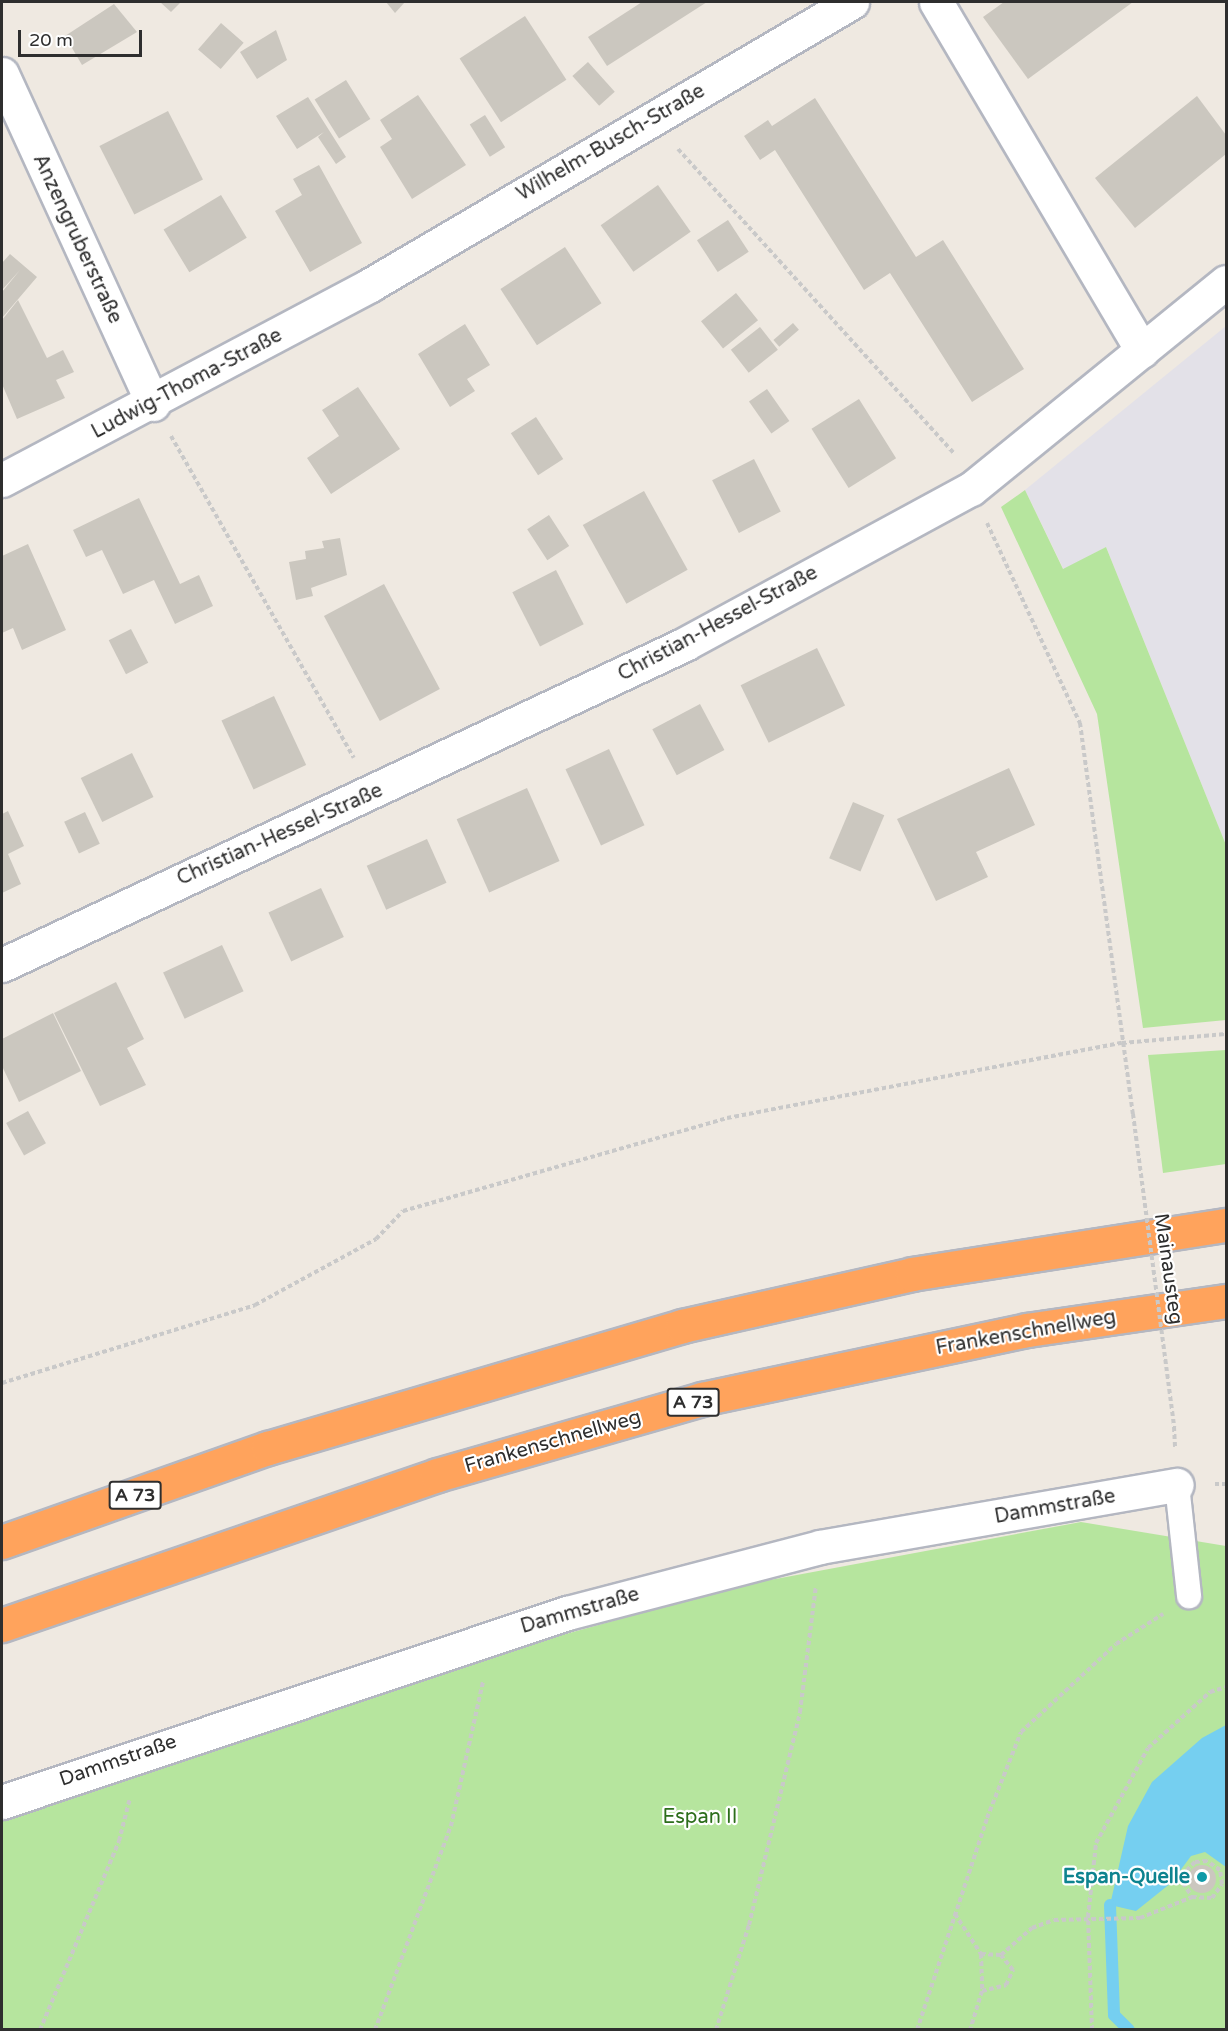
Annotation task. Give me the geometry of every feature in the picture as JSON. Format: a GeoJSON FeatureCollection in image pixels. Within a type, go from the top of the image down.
{"type":"FeatureCollection","features":[{"type":"Feature","properties":{"kind":"highway","name":"A 73"},"geometry":{"type":"LineString","coordinates":[[2,1542],[268,1448],[682,1326],[912,1274],[1227,1225]]}},
{"type":"Feature","properties":{"kind":"highway","name":"Frankenschnellweg"},"geometry":{"type":"LineString","coordinates":[[2,1625],[437,1475],[702,1399],[1027,1330],[1227,1301]]}},
{"type":"Feature","properties":{"kind":"street","name":"Wilhelm-Busch-Straße"},"geometry":{"type":"LineString","coordinates":[[370,285],[852,2]]}},
{"type":"Feature","properties":{"kind":"street"},"geometry":{"type":"LineString","coordinates":[[936,2],[1142,351]]}},
{"type":"Feature","properties":{"kind":"street","name":"Anzengruberstraße"},"geometry":{"type":"LineString","coordinates":[[2,74],[153,404]]}},
{"type":"Feature","properties":{"kind":"street","name":"Christian-Hessel-Straße"},"geometry":{"type":"LineString","coordinates":[[2,965],[160,886],[375,794],[685,644],[971,489],[1227,282]]}},
{"type":"Feature","properties":{"kind":"street","name":"Ludwig-Thoma-Straße"},"geometry":{"type":"LineString","coordinates":[[2,480],[153,404],[370,285]]}},
{"type":"Feature","properties":{"kind":"street","name":"Dammstraße"},"geometry":{"type":"LineString","coordinates":[[2,1802],[142,1752],[494,1637],[820,1547],[1177,1485]]}},
{"type":"Feature","properties":{"kind":"lane"},"geometry":{"type":"LineString","coordinates":[[1177,1485],[1189,1596]]}},
{"type":"Feature","properties":{"kind":"path","name":"Mainausteg"},"geometry":{"type":"LineString","coordinates":[[651,119],[963,463],[971,489],[1080,723],[1174,1427]]}},
{"type":"Feature","properties":{"kind":"path"},"geometry":{"type":"LineString","coordinates":[[153,404],[375,794]]}},
{"type":"Feature","properties":{"kind":"path"},"geometry":{"type":"LineString","coordinates":[[2,1383],[255,1305],[376,1239],[403,1211],[728,1118],[1122,1043],[1227,1034]]}},
{"type":"Feature","properties":{"kind":"path"},"geometry":{"type":"LineString","coordinates":[[716,2030],[748,1925],[800,1712],[820,1547]]}},
{"type":"Feature","properties":{"kind":"path"},"geometry":{"type":"LineString","coordinates":[[918,2030],[954,1913],[1021,1732],[1116,1644],[1189,1596]]}},
{"type":"Feature","properties":{"kind":"path"},"geometry":{"type":"LineString","coordinates":[[375,2030],[451,1826],[494,1637]]}},
{"type":"Feature","properties":{"kind":"path"},"geometry":{"type":"LineString","coordinates":[[1092,2030],[1088,1917],[1096,1843],[1148,1748],[1210,1692],[1227,1687]]}},
{"type":"Feature","properties":{"kind":"path"},"geometry":{"type":"LineString","coordinates":[[40,2030],[118,1841],[142,1752]]}},
{"type":"Feature","properties":{"kind":"path"},"geometry":{"type":"LineString","coordinates":[[981,1954],[1000,1955],[1032,1928],[1104,1915],[1140,1918],[1192,1897],[1212,1898],[1224,1885],[1220,1870],[1207,1860],[1195,1862],[1183,1884],[1192,1897]]}},
{"type":"Feature","properties":{"kind":"path"},"geometry":{"type":"LineString","coordinates":[[954,1913],[981,1954],[982,1991],[970,2030]]}},
{"type":"Feature","properties":{"kind":"path"},"geometry":{"type":"LineString","coordinates":[[982,1991],[1006,1985],[1013,1970],[1000,1955]]}},
{"type":"Feature","properties":{"kind":"shaded area"},"geometry":{"type":"Polygon","coordinates":[[[1226,326],[1226,845],[1106,547],[1064,570],[1025,490],[1226,326]]]}},
{"type":"Feature","properties":{"kind":"green space"},"geometry":{"type":"Polygon","coordinates":[[[1025,490],[1063,569],[1106,547],[1226,845],[1226,1020],[1143,1028],[1097,714],[1001,507],[1025,490]]]}},
{"type":"Feature","properties":{"kind":"green space"},"geometry":{"type":"Polygon","coordinates":[[[1226,1050],[1226,1164],[1163,1173],[1148,1055],[1226,1050]]]}},
{"type":"Feature","properties":{"kind":"green space","name":"Espan II"},"geometry":{"type":"Polygon","coordinates":[[[1081,1522],[1226,1546],[1226,2029],[2,2029],[2,1816],[497,1653],[743,1585],[1081,1522]]]}},
{"type":"Feature","properties":{"kind":"water"},"geometry":{"type":"Polygon","coordinates":[[[1226,1725],[1226,1867],[1205,1852],[1191,1856],[1171,1883],[1136,1911],[1110,1905],[1128,1826],[1152,1782],[1202,1738],[1226,1725]]]}},
{"type":"Feature","properties":{"kind":"building"},"geometry":{"type":"Polygon","coordinates":[[[160,2],[181,2],[171,12],[160,2]]]}},
{"type":"Feature","properties":{"kind":"building"},"geometry":{"type":"Polygon","coordinates":[[[386,2],[405,2],[395,13],[386,2]]]}},
{"type":"Feature","properties":{"kind":"building"},"geometry":{"type":"Polygon","coordinates":[[[642,2],[707,2],[607,66],[588,37],[642,2]]]}},
{"type":"Feature","properties":{"kind":"building"},"geometry":{"type":"Polygon","coordinates":[[[1004,2],[1133,2],[1028,79],[983,17],[1004,2]]]}},
{"type":"Feature","properties":{"kind":"building"},"geometry":{"type":"Polygon","coordinates":[[[114,4],[137,32],[82,65],[65,36],[114,4]]]}},
{"type":"Feature","properties":{"kind":"building"},"geometry":{"type":"Polygon","coordinates":[[[525,16],[566,80],[501,122],[460,58],[525,16]]]}},
{"type":"Feature","properties":{"kind":"building"},"geometry":{"type":"Polygon","coordinates":[[[221,23],[244,43],[221,69],[198,49],[221,23]]]}},
{"type":"Feature","properties":{"kind":"building"},"geometry":{"type":"Polygon","coordinates":[[[276,30],[287,60],[257,79],[240,52],[276,30]]]}},
{"type":"Feature","properties":{"kind":"building"},"geometry":{"type":"Polygon","coordinates":[[[588,62],[615,92],[599,106],[572,76],[588,62]]]}},
{"type":"Feature","properties":{"kind":"building"},"geometry":{"type":"Polygon","coordinates":[[[346,80],[370,119],[339,139],[315,100],[346,80]]]}},
{"type":"Feature","properties":{"kind":"building"},"geometry":{"type":"Polygon","coordinates":[[[418,95],[466,165],[412,199],[380,147],[392,139],[380,120],[418,95]]]}},
{"type":"Feature","properties":{"kind":"building"},"geometry":{"type":"Polygon","coordinates":[[[1197,96],[1226,135],[1226,154],[1135,228],[1095,178],[1197,96]]]}},
{"type":"Feature","properties":{"kind":"building"},"geometry":{"type":"Polygon","coordinates":[[[308,97],[346,157],[336,164],[318,137],[324,132],[297,149],[276,116],[308,97]]]}},
{"type":"Feature","properties":{"kind":"building"},"geometry":{"type":"Polygon","coordinates":[[[815,98],[916,257],[943,240],[1024,369],[972,402],[890,273],[864,290],[775,150],[760,160],[744,136],[768,120],[772,126],[815,98]]]}},
{"type":"Feature","properties":{"kind":"building"},"geometry":{"type":"Polygon","coordinates":[[[168,111],[203,180],[134,215],[99,146],[168,111]]]}},
{"type":"Feature","properties":{"kind":"building"},"geometry":{"type":"Polygon","coordinates":[[[485,115],[505,147],[490,157],[470,125],[485,115]]]}},
{"type":"Feature","properties":{"kind":"building"},"geometry":{"type":"Polygon","coordinates":[[[319,165],[362,243],[310,272],[275,211],[302,195],[293,179],[319,165]]]}},
{"type":"Feature","properties":{"kind":"building"},"geometry":{"type":"Polygon","coordinates":[[[658,185],[691,232],[633,272],[601,225],[658,185]]]}},
{"type":"Feature","properties":{"kind":"building"},"geometry":{"type":"Polygon","coordinates":[[[221,195],[247,238],[189,272],[164,230],[221,195]]]}},
{"type":"Feature","properties":{"kind":"building"},"geometry":{"type":"Polygon","coordinates":[[[728,220],[749,252],[718,272],[697,240],[728,220]]]}},
{"type":"Feature","properties":{"kind":"building"},"geometry":{"type":"Polygon","coordinates":[[[565,247],[601,303],[537,345],[500,289],[565,247]]]}},
{"type":"Feature","properties":{"kind":"building"},"geometry":{"type":"Polygon","coordinates":[[[10,254],[37,277],[2,318],[2,292],[20,270],[2,290],[2,263],[10,254]]]}},
{"type":"Feature","properties":{"kind":"building"},"geometry":{"type":"Polygon","coordinates":[[[736,293],[758,320],[723,349],[701,321],[736,293]]]}},
{"type":"Feature","properties":{"kind":"building"},"geometry":{"type":"Polygon","coordinates":[[[18,300],[47,358],[63,350],[74,372],[56,380],[65,398],[17,419],[2,384],[2,320],[18,300]]]}},
{"type":"Feature","properties":{"kind":"building"},"geometry":{"type":"Polygon","coordinates":[[[793,323],[799,330],[779,347],[773,340],[793,323]]]}},
{"type":"Feature","properties":{"kind":"building"},"geometry":{"type":"Polygon","coordinates":[[[465,324],[490,365],[467,379],[475,391],[450,407],[418,354],[465,324]]]}},
{"type":"Feature","properties":{"kind":"building"},"geometry":{"type":"Polygon","coordinates":[[[760,327],[778,350],[749,373],[731,350],[760,327]]]}},
{"type":"Feature","properties":{"kind":"building"},"geometry":{"type":"Polygon","coordinates":[[[358,387],[400,449],[331,494],[307,458],[339,436],[322,410],[358,387]]]}},
{"type":"Feature","properties":{"kind":"building"},"geometry":{"type":"Polygon","coordinates":[[[767,389],[789,421],[771,434],[749,402],[767,389]]]}},
{"type":"Feature","properties":{"kind":"building"},"geometry":{"type":"Polygon","coordinates":[[[859,399],[896,458],[849,488],[812,429],[859,399]]]}},
{"type":"Feature","properties":{"kind":"building"},"geometry":{"type":"Polygon","coordinates":[[[536,417],[563,459],[538,475],[511,433],[536,417]]]}},
{"type":"Feature","properties":{"kind":"building"},"geometry":{"type":"Polygon","coordinates":[[[754,459],[781,512],[739,533],[712,480],[754,459]]]}},
{"type":"Feature","properties":{"kind":"building"},"geometry":{"type":"Polygon","coordinates":[[[644,491],[688,570],[626,604],[583,525],[644,491]]]}},
{"type":"Feature","properties":{"kind":"building"},"geometry":{"type":"Polygon","coordinates":[[[139,498],[180,584],[199,575],[213,606],[175,624],[154,580],[123,594],[102,550],[86,557],[73,530],[139,498]]]}},
{"type":"Feature","properties":{"kind":"building"},"geometry":{"type":"Polygon","coordinates":[[[549,515],[569,546],[547,560],[527,529],[549,515]]]}},
{"type":"Feature","properties":{"kind":"building"},"geometry":{"type":"Polygon","coordinates":[[[340,538],[347,575],[311,588],[313,596],[296,600],[289,562],[306,559],[305,551],[324,548],[322,541],[340,538]]]}},
{"type":"Feature","properties":{"kind":"building"},"geometry":{"type":"Polygon","coordinates":[[[28,544],[66,630],[22,650],[13,628],[2,633],[2,556],[28,544]]]}},
{"type":"Feature","properties":{"kind":"building"},"geometry":{"type":"Polygon","coordinates":[[[556,570],[584,624],[540,647],[512,592],[556,570]]]}},
{"type":"Feature","properties":{"kind":"building"},"geometry":{"type":"Polygon","coordinates":[[[384,584],[440,689],[380,721],[324,616],[384,584]]]}},
{"type":"Feature","properties":{"kind":"building"},"geometry":{"type":"Polygon","coordinates":[[[131,629],[148,663],[126,674],[109,640],[131,629]]]}},
{"type":"Feature","properties":{"kind":"building"},"geometry":{"type":"Polygon","coordinates":[[[817,648],[845,706],[769,743],[741,685],[817,648]]]}},
{"type":"Feature","properties":{"kind":"building"},"geometry":{"type":"Polygon","coordinates":[[[274,696],[306,765],[254,789],[221,721],[274,696]]]}},
{"type":"Feature","properties":{"kind":"building"},"geometry":{"type":"Polygon","coordinates":[[[700,704],[724,750],[677,775],[652,729],[700,704]]]}},
{"type":"Feature","properties":{"kind":"building"},"geometry":{"type":"Polygon","coordinates":[[[609,749],[644,825],[601,845],[565,769],[609,749]]]}},
{"type":"Feature","properties":{"kind":"building"},"geometry":{"type":"Polygon","coordinates":[[[132,753],[153,797],[102,822],[81,778],[132,753]]]}},
{"type":"Feature","properties":{"kind":"building"},"geometry":{"type":"Polygon","coordinates":[[[1009,768],[1035,825],[976,852],[988,877],[936,901],[897,819],[1009,768]]]}},
{"type":"Feature","properties":{"kind":"building"},"geometry":{"type":"Polygon","coordinates":[[[527,788],[560,861],[489,892],[457,819],[527,788]]]}},
{"type":"Feature","properties":{"kind":"building"},"geometry":{"type":"Polygon","coordinates":[[[853,802],[884,815],[860,871],[829,858],[853,802]]]}},
{"type":"Feature","properties":{"kind":"building"},"geometry":{"type":"Polygon","coordinates":[[[8,811],[24,846],[8,854],[21,884],[2,893],[2,814],[8,811]]]}},
{"type":"Feature","properties":{"kind":"building"},"geometry":{"type":"Polygon","coordinates":[[[85,812],[100,844],[79,853],[64,822],[85,812]]]}},
{"type":"Feature","properties":{"kind":"building"},"geometry":{"type":"Polygon","coordinates":[[[427,839],[447,883],[386,910],[367,866],[427,839]]]}},
{"type":"Feature","properties":{"kind":"building"},"geometry":{"type":"Polygon","coordinates":[[[321,888],[344,937],[291,961],[268,913],[321,888]]]}},
{"type":"Feature","properties":{"kind":"building"},"geometry":{"type":"Polygon","coordinates":[[[222,945],[244,991],[185,1019],[163,972],[222,945]]]}},
{"type":"Feature","properties":{"kind":"building"},"geometry":{"type":"Polygon","coordinates":[[[116,982],[144,1039],[127,1048],[146,1085],[100,1106],[54,1013],[116,982]]]}},
{"type":"Feature","properties":{"kind":"building"},"geometry":{"type":"Polygon","coordinates":[[[53,1013],[81,1071],[19,1102],[2,1066],[2,1039],[53,1013]]]}},
{"type":"Feature","properties":{"kind":"building"},"geometry":{"type":"Polygon","coordinates":[[[28,1111],[46,1143],[24,1155],[6,1123],[28,1111]]]}},
{"type":"Feature","properties":{"kind":"building","name":"Espan-Quelle"},"geometry":{"type":"Polygon","coordinates":[[[1202,1865],[1212,1869],[1216,1879],[1212,1889],[1202,1893],[1192,1889],[1188,1879],[1192,1869],[1202,1865]]]}},
{"type":"Feature","properties":{"kind":"waterway"},"geometry":{"type":"LineString","coordinates":[[1110,1905],[1114,2015],[1129,2030]]}},
{"type":"Feature","properties":{"kind":"place","name":"Espan-Quelle"},"geometry":{"type":"Point","coordinates":[1202,1877]}}]}
